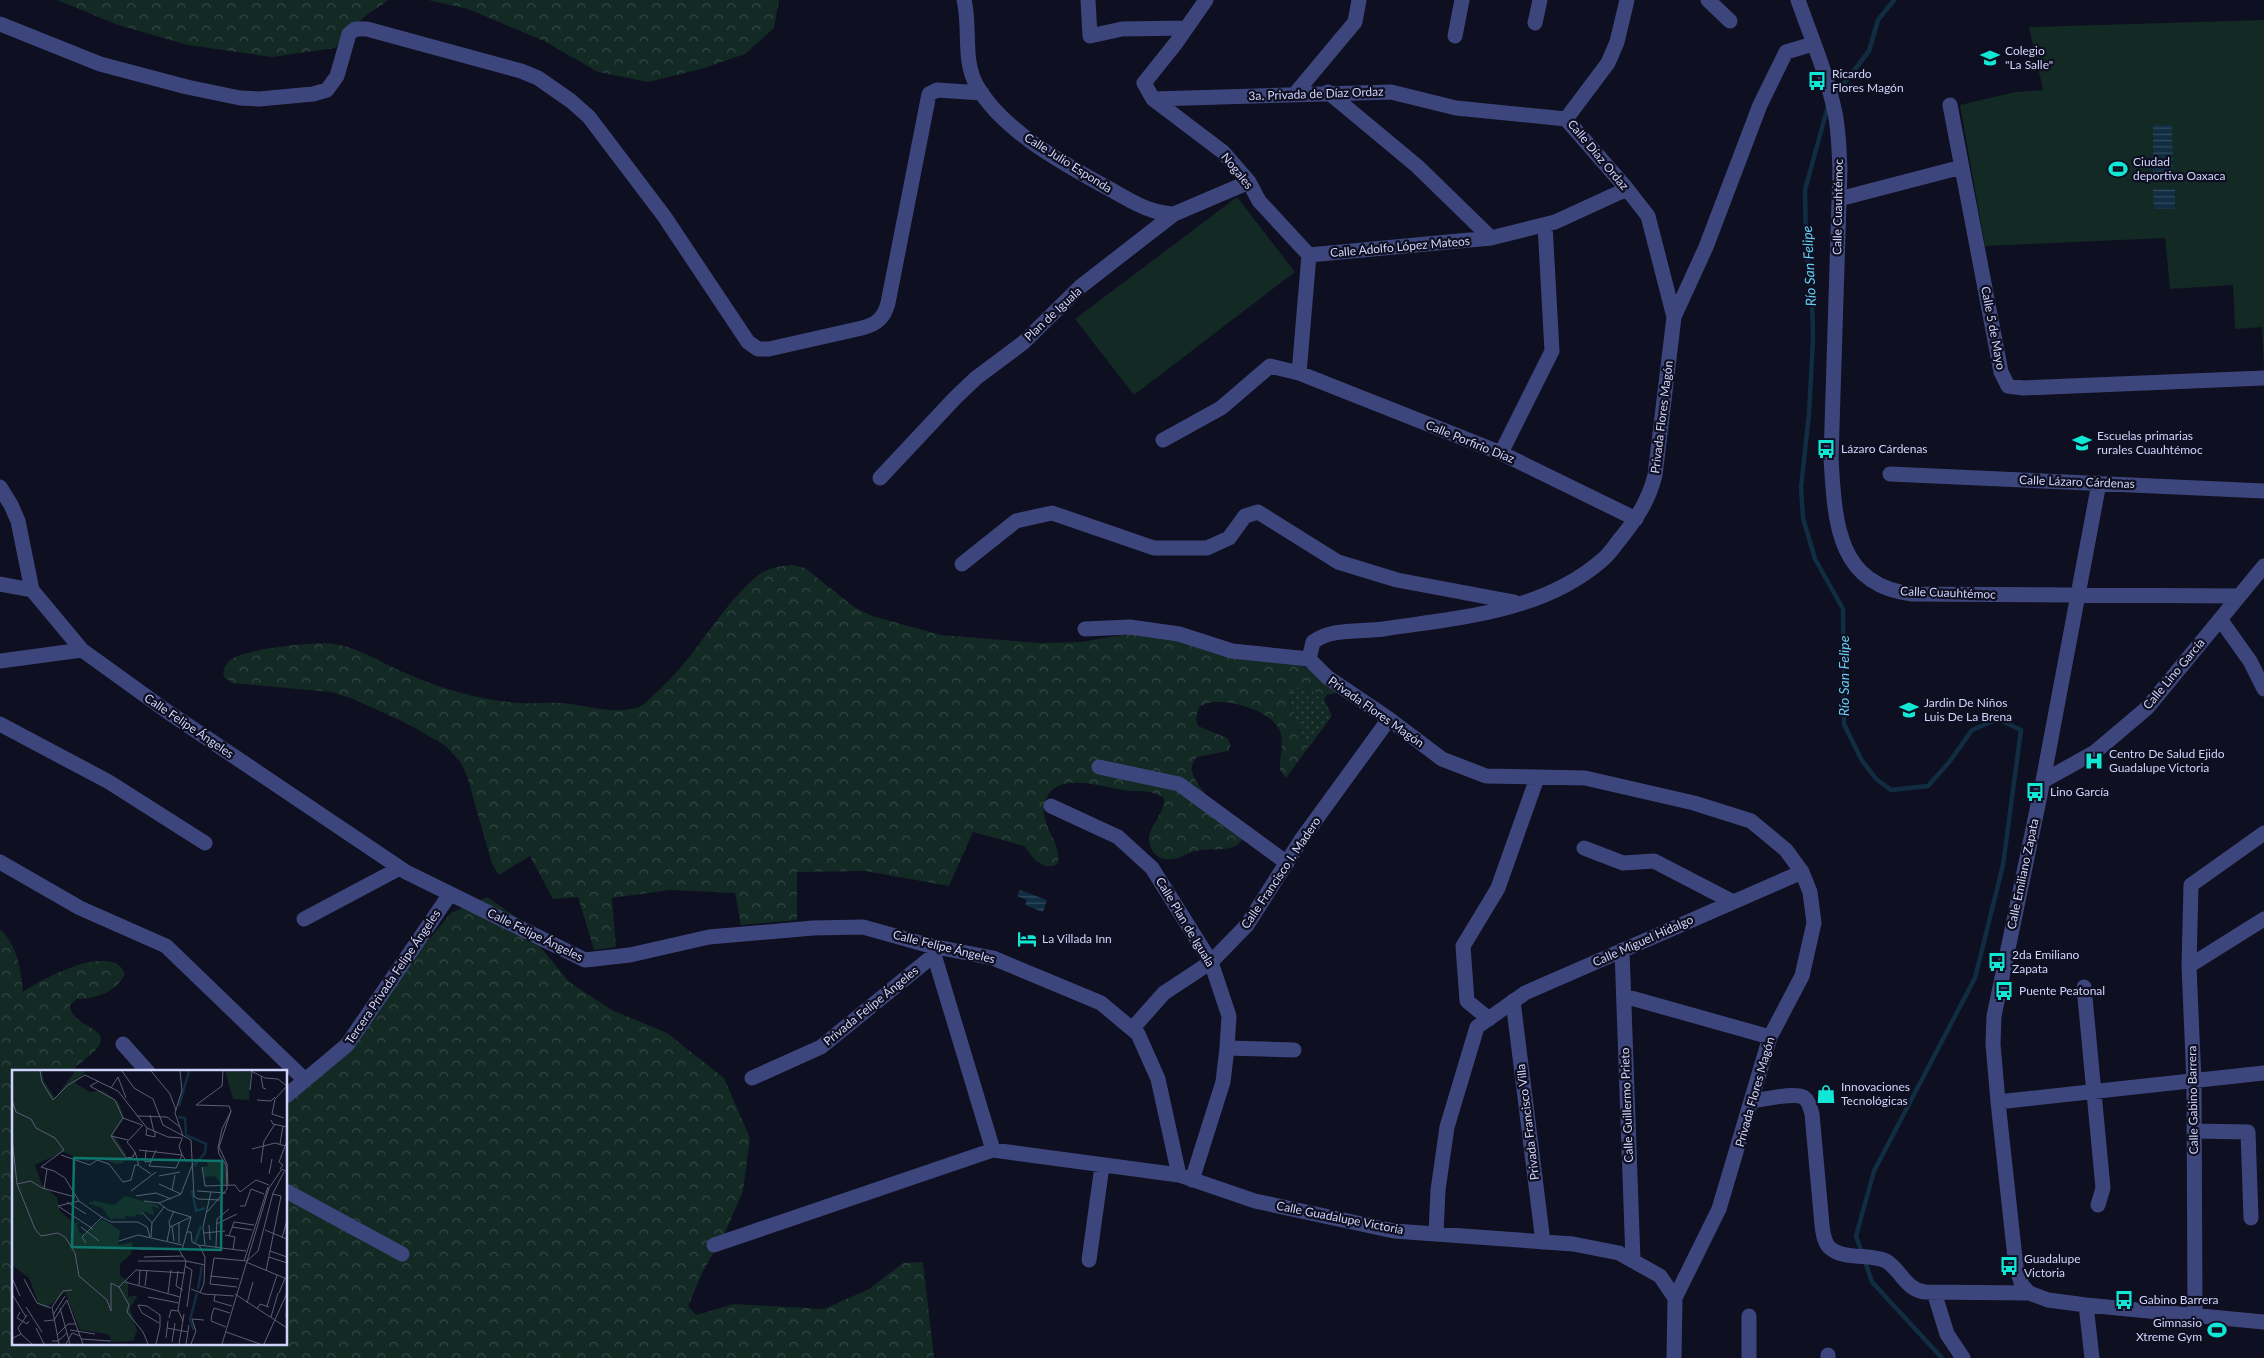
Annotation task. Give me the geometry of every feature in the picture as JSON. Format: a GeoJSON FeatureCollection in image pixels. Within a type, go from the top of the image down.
{"type":"FeatureCollection","features":[{"type":"Feature","properties":{"kind":"street","name":"Calle Julio Esponda"},"geometry":{"type":"LineString","coordinates":[[964,0],[968,56],[976,85],[989,104],[1019,132],[1042,148],[1139,205],[1153,211],[1174,214]]}},
{"type":"Feature","properties":{"kind":"street"},"geometry":{"type":"LineString","coordinates":[[1088,0],[1090,36],[1122,29],[1186,28]]}},
{"type":"Feature","properties":{"kind":"street"},"geometry":{"type":"LineString","coordinates":[[1153,99],[1144,83],[1206,0]]}},
{"type":"Feature","properties":{"kind":"street"},"geometry":{"type":"LineString","coordinates":[[1294,95],[1355,22],[1359,0]]}},
{"type":"Feature","properties":{"kind":"street"},"geometry":{"type":"LineString","coordinates":[[1455,36],[1462,0]]}},
{"type":"Feature","properties":{"kind":"street"},"geometry":{"type":"LineString","coordinates":[[1535,23],[1540,0]]}},
{"type":"Feature","properties":{"kind":"street","name":"Calle Díaz Ordaz"},"geometry":{"type":"LineString","coordinates":[[1627,0],[1617,42],[1608,63],[1566,119],[1648,216],[1674,317]]}},
{"type":"Feature","properties":{"kind":"street"},"geometry":{"type":"LineString","coordinates":[[1708,0],[1730,21]]}},
{"type":"Feature","properties":{"kind":"street","name":"Calle Cuauhtémoc"},"geometry":{"type":"LineString","coordinates":[[1798,0],[1825,77],[1834,111],[1839,144],[1832,459],[1834,505],[1838,527],[1848,555],[1861,573],[1872,581],[1898,592],[2078,596],[2239,596]]}},
{"type":"Feature","properties":{"kind":"street"},"geometry":{"type":"LineString","coordinates":[[0,24],[100,64],[240,98],[269,99],[314,94],[327,90],[335,81],[347,38],[351,30],[355,28],[530,74],[571,101],[589,117],[664,216],[748,342],[758,349],[769,349],[862,328],[876,323],[883,317],[888,302],[929,94],[937,90],[982,93]]}},
{"type":"Feature","properties":{"kind":"street","name":"Privada Flores Magón"},"geometry":{"type":"LineString","coordinates":[[1674,1358],[1675,1298],[1719,1209],[1770,1037],[1802,976],[1814,923],[1810,892],[1802,872],[1786,850],[1751,821],[1694,803],[1585,778],[1486,776],[1442,760],[1389,719],[1327,677],[1309,659],[1313,642],[1324,634],[1370,631],[1444,620],[1523,604],[1567,585],[1602,560],[1636,519],[1651,492],[1655,475],[1674,317],[1706,247],[1760,105],[1786,52],[1813,44]]}},
{"type":"Feature","properties":{"kind":"street","name":"3a. Privada de Díaz Ordaz"},"geometry":{"type":"LineString","coordinates":[[1153,99],[1294,95],[1328,92],[1391,92],[1456,108],[1566,119]]}},
{"type":"Feature","properties":{"kind":"street","name":"Calle Adolfo López Mateos"},"geometry":{"type":"LineString","coordinates":[[1328,92],[1417,166],[1490,238]]}},
{"type":"Feature","properties":{"kind":"street","name":"Nogales"},"geometry":{"type":"LineString","coordinates":[[1153,99],[1223,152],[1250,182],[1259,201],[1309,255]]}},
{"type":"Feature","properties":{"kind":"street","name":"Calle 5 de Mayo"},"geometry":{"type":"LineString","coordinates":[[1950,105],[2001,372],[2008,386],[2023,388],[2264,378]]}},
{"type":"Feature","properties":{"kind":"street"},"geometry":{"type":"LineString","coordinates":[[1839,199],[1962,167]]}},
{"type":"Feature","properties":{"kind":"street","name":"Plan de Iguala"},"geometry":{"type":"LineString","coordinates":[[880,478],[955,398],[976,378],[1024,342],[1080,287],[1174,214],[1250,182]]}},
{"type":"Feature","properties":{"kind":"street","name":"Calle Adolfo López Mateos"},"geometry":{"type":"LineString","coordinates":[[1309,255],[1490,238],[1555,222],[1627,189]]}},
{"type":"Feature","properties":{"kind":"street"},"geometry":{"type":"LineString","coordinates":[[1502,453],[1552,351],[1545,225]]}},
{"type":"Feature","properties":{"kind":"street"},"geometry":{"type":"LineString","coordinates":[[1299,373],[1309,255]]}},
{"type":"Feature","properties":{"kind":"street","name":"Calle Porfirio Díaz"},"geometry":{"type":"LineString","coordinates":[[1163,440],[1221,408],[1270,366],[1299,373],[1502,453],[1636,519]]}},
{"type":"Feature","properties":{"kind":"street","name":"Calle Lázaro Cárdenas"},"geometry":{"type":"LineString","coordinates":[[1890,474],[2264,491]]}},
{"type":"Feature","properties":{"kind":"street","name":"Calle Emiliano Zapata"},"geometry":{"type":"LineString","coordinates":[[2029,1293],[2022,1285],[2016,1267],[1993,1044],[1995,1009],[2043,781],[2098,484]]}},
{"type":"Feature","properties":{"kind":"street","name":"Calle Felipe Ángeles"},"geometry":{"type":"LineString","coordinates":[[0,487],[18,521],[32,590],[82,650],[168,712],[400,868],[584,960],[630,956],[709,937],[813,928],[863,927],[932,950],[992,958],[1101,1003],[1138,1034],[1158,1079],[1186,1177]]}},
{"type":"Feature","properties":{"kind":"street"},"geometry":{"type":"LineString","coordinates":[[962,564],[1016,521],[1052,513],[1154,548],[1207,548],[1229,538],[1245,516],[1258,512],[1338,562],[1397,580],[1523,604]]}},
{"type":"Feature","properties":{"kind":"street","name":"Calle Lino García"},"geometry":{"type":"LineString","coordinates":[[2043,781],[2094,752],[2147,708],[2264,566]]}},
{"type":"Feature","properties":{"kind":"street"},"geometry":{"type":"LineString","coordinates":[[0,584],[32,590]]}},
{"type":"Feature","properties":{"kind":"street"},"geometry":{"type":"LineString","coordinates":[[2220,619],[2250,661],[2264,690]]}},
{"type":"Feature","properties":{"kind":"street"},"geometry":{"type":"LineString","coordinates":[[1085,629],[1130,627],[1179,634],[1232,651],[1309,659]]}},
{"type":"Feature","properties":{"kind":"street"},"geometry":{"type":"LineString","coordinates":[[0,661],[82,650]]}},
{"type":"Feature","properties":{"kind":"street","name":"Calle Francisco I. Madero"},"geometry":{"type":"LineString","coordinates":[[1132,1029],[1164,993],[1211,962],[1248,925],[1287,863],[1389,719]]}},
{"type":"Feature","properties":{"kind":"street"},"geometry":{"type":"LineString","coordinates":[[0,724],[110,782],[205,843]]}},
{"type":"Feature","properties":{"kind":"street"},"geometry":{"type":"LineString","coordinates":[[1099,767],[1179,784],[1287,863]]}},
{"type":"Feature","properties":{"kind":"street"},"geometry":{"type":"LineString","coordinates":[[1488,1019],[1467,1001],[1463,946],[1498,888],[1537,778]]}},
{"type":"Feature","properties":{"kind":"street","name":"Calle Plan de Iguala"},"geometry":{"type":"LineString","coordinates":[[1051,806],[1118,837],[1152,868],[1211,962],[1229,1016],[1227,1048],[1222,1082],[1186,1177]]}},
{"type":"Feature","properties":{"kind":"street","name":"Calle Gabino Barrera"},"geometry":{"type":"LineString","coordinates":[[2195,1315],[2194,1082],[2189,966],[2191,886],[2264,833]]}},
{"type":"Feature","properties":{"kind":"street"},"geometry":{"type":"LineString","coordinates":[[1584,848],[1623,863],[1654,861],[1733,902]]}},
{"type":"Feature","properties":{"kind":"street"},"geometry":{"type":"LineString","coordinates":[[0,862],[80,908],[166,946],[305,1080]]}},
{"type":"Feature","properties":{"kind":"street"},"geometry":{"type":"LineString","coordinates":[[304,919],[400,868]]}},
{"type":"Feature","properties":{"kind":"street","name":"Calle Miguel Hidalgo"},"geometry":{"type":"LineString","coordinates":[[1436,1234],[1438,1190],[1447,1127],[1477,1027],[1525,993],[1802,872]]}},
{"type":"Feature","properties":{"kind":"street","name":"Tercera Privada Felipe Ángeles"},"geometry":{"type":"LineString","coordinates":[[288,1094],[347,1045],[450,894]]}},
{"type":"Feature","properties":{"kind":"street"},"geometry":{"type":"LineString","coordinates":[[2189,966],[2264,918]]}},
{"type":"Feature","properties":{"kind":"street"},"geometry":{"type":"LineString","coordinates":[[714,1245],[993,1150],[932,950]]}},
{"type":"Feature","properties":{"kind":"street","name":"Privada Felipe Ángeles"},"geometry":{"type":"LineString","coordinates":[[752,1078],[821,1047],[932,950]]}},
{"type":"Feature","properties":{"kind":"street","name":"Calle Guillermo Prieto"},"geometry":{"type":"LineString","coordinates":[[1622,950],[1633,1261]]}},
{"type":"Feature","properties":{"kind":"street"},"geometry":{"type":"LineString","coordinates":[[2084,987],[2103,1188],[2098,1205]]}},
{"type":"Feature","properties":{"kind":"street"},"geometry":{"type":"LineString","coordinates":[[1624,996],[1770,1037]]}},
{"type":"Feature","properties":{"kind":"street","name":"Privada Francisco Villa"},"geometry":{"type":"LineString","coordinates":[[1514,1001],[1543,1242]]}},
{"type":"Feature","properties":{"kind":"street"},"geometry":{"type":"LineString","coordinates":[[123,1044],[146,1070]]}},
{"type":"Feature","properties":{"kind":"street"},"geometry":{"type":"LineString","coordinates":[[1227,1048],[1294,1050]]}},
{"type":"Feature","properties":{"kind":"street"},"geometry":{"type":"LineString","coordinates":[[1998,1102],[2264,1073]]}},
{"type":"Feature","properties":{"kind":"street"},"geometry":{"type":"LineString","coordinates":[[1751,1102],[1795,1095],[1804,1097],[1807,1100],[1812,1114],[1823,1234],[1829,1247],[1845,1254],[1878,1259],[1890,1264],[1915,1290],[2029,1293],[2048,1300],[2086,1305],[2264,1322]]}},
{"type":"Feature","properties":{"kind":"street"},"geometry":{"type":"LineString","coordinates":[[2194,1131],[2248,1132],[2251,1218]]}},
{"type":"Feature","properties":{"kind":"street","name":"Calle Guadalupe Victoria"},"geometry":{"type":"LineString","coordinates":[[993,1150],[1186,1177],[1255,1201],[1394,1231],[1573,1244],[1619,1253],[1660,1276],[1675,1298]]}},
{"type":"Feature","properties":{"kind":"street"},"geometry":{"type":"LineString","coordinates":[[1089,1260],[1102,1166]]}},
{"type":"Feature","properties":{"kind":"street"},"geometry":{"type":"LineString","coordinates":[[288,1192],[402,1254]]}},
{"type":"Feature","properties":{"kind":"street"},"geometry":{"type":"LineString","coordinates":[[1934,1292],[1947,1334],[1963,1358]]}},
{"type":"Feature","properties":{"kind":"street"},"geometry":{"type":"LineString","coordinates":[[2086,1305],[2092,1358]]}},
{"type":"Feature","properties":{"kind":"street"},"geometry":{"type":"LineString","coordinates":[[1749,1316],[1749,1358]]}},
{"type":"Feature","properties":{"kind":"green space"},"geometry":{"type":"Polygon","coordinates":[[[57,0],[389,0],[365,16],[335,48],[272,57],[188,45],[118,25],[57,0]]]}},
{"type":"Feature","properties":{"kind":"green space"},"geometry":{"type":"Polygon","coordinates":[[[428,0],[779,0],[774,28],[745,54],[701,69],[648,82],[598,72],[544,41],[468,9],[428,0]]]}},
{"type":"Feature","properties":{"kind":"green space","name":"Ciudad deportiva Oaxaca"},"geometry":{"type":"Polygon","coordinates":[[[2264,20],[2264,372],[2262,327],[2235,329],[2233,285],[2170,289],[2165,238],[1985,246],[1960,105],[2015,92],[2043,90],[2029,27],[2264,20]]]}},
{"type":"Feature","properties":{"kind":"green space"},"geometry":{"type":"Polygon","coordinates":[[[1237,197],[1295,272],[1134,395],[1075,319],[1237,197]]]}},
{"type":"Feature","properties":{"kind":"green space"},"geometry":{"type":"Polygon","coordinates":[[[792,565],[805,568],[854,607],[872,616],[941,635],[1040,643],[1081,642],[1146,631],[1259,653],[1318,671],[1337,693],[1327,695],[1298,687],[1291,691],[1290,706],[1292,713],[1308,748],[1286,778],[1280,771],[1281,734],[1273,721],[1253,709],[1240,705],[1216,702],[1199,708],[1196,718],[1198,726],[1227,738],[1231,745],[1228,751],[1197,757],[1193,764],[1192,772],[1200,788],[1244,836],[1233,847],[1195,851],[1173,859],[1161,858],[1153,852],[1149,841],[1152,829],[1162,811],[1164,798],[1149,792],[1088,784],[1065,784],[1055,788],[1048,795],[1044,807],[1046,822],[1057,848],[1058,863],[1054,866],[1045,866],[1036,861],[1024,846],[973,832],[949,886],[865,871],[797,872],[797,920],[741,925],[735,893],[670,890],[612,898],[616,947],[594,950],[578,897],[553,899],[530,856],[499,875],[492,864],[467,776],[461,763],[446,746],[408,724],[351,698],[331,692],[232,683],[223,674],[224,668],[230,660],[250,652],[325,643],[354,649],[423,680],[477,697],[505,702],[560,703],[609,710],[629,709],[644,704],[669,680],[747,585],[763,572],[781,566],[792,565]]]}},
{"type":"Feature","properties":{"kind":"green space"},"geometry":{"type":"Polygon","coordinates":[[[1298,687],[1327,695],[1324,699],[1332,716],[1308,748],[1290,706],[1291,691],[1298,687]]]}},
{"type":"Feature","properties":{"kind":"green space"},"geometry":{"type":"Polygon","coordinates":[[[487,897],[516,917],[569,982],[612,1010],[667,1033],[724,1078],[750,1138],[743,1191],[724,1235],[703,1271],[688,1306],[696,1315],[734,1304],[824,1309],[869,1289],[903,1263],[923,1262],[934,1358],[0,1358],[0,929],[6,935],[17,958],[23,992],[60,972],[92,962],[107,961],[118,965],[125,974],[111,990],[91,998],[77,999],[70,1005],[73,1014],[100,1036],[100,1044],[75,1067],[77,1070],[12,1070],[12,1346],[288,1346],[288,1086],[358,1025],[451,913],[487,897]]]}},
{"type":"Feature","properties":{"kind":"water"},"geometry":{"type":"Polygon","coordinates":[[[2153,125],[2172,125],[2173,177],[2153,177],[2153,125]]]}},
{"type":"Feature","properties":{"kind":"water"},"geometry":{"type":"Polygon","coordinates":[[[2153,189],[2175,189],[2175,209],[2154,209],[2153,189]]]}},
{"type":"Feature","properties":{"kind":"water"},"geometry":{"type":"Polygon","coordinates":[[[1020,890],[1047,900],[1043,912],[1025,905],[1027,900],[1017,896],[1020,890]]]}},
{"type":"Feature","properties":{"kind":"waterway","name":"Río San Felipe"},"geometry":{"type":"LineString","coordinates":[[1835,95],[1869,51],[1878,20],[1894,0]]}},
{"type":"Feature","properties":{"kind":"waterway","name":"Río San Felipe"},"geometry":{"type":"LineString","coordinates":[[1828,106],[1805,190],[1806,253],[1812,293],[1813,340],[1809,414],[1801,487],[1803,518],[1815,559],[1843,609],[1844,724],[1861,759],[1876,779],[1891,790],[1928,786],[1950,761],[1972,730],[1998,719],[2021,730],[2003,865],[1975,978],[1874,1171],[1856,1236],[1862,1253]]}},
{"type":"Feature","properties":{"kind":"waterway","name":"Río San Felipe"},"geometry":{"type":"LineString","coordinates":[[1865,1261],[1872,1282],[1942,1358]]}},
{"type":"Feature","properties":{"kind":"place","name":"Colegio \"La Salle\""},"geometry":{"type":"Point","coordinates":[1990,58]}},
{"type":"Feature","properties":{"kind":"place","name":"Ricardo Flores Magón"},"geometry":{"type":"Point","coordinates":[1817,81]}},
{"type":"Feature","properties":{"kind":"place","name":"Ciudad deportiva Oaxaca"},"geometry":{"type":"Point","coordinates":[2118,169]}},
{"type":"Feature","properties":{"kind":"place","name":"Escuelas primarias rurales Cuauhtémoc"},"geometry":{"type":"Point","coordinates":[2082,443]}},
{"type":"Feature","properties":{"kind":"place","name":"Lázaro Cárdenas"},"geometry":{"type":"Point","coordinates":[1826,449]}},
{"type":"Feature","properties":{"kind":"place","name":"Jardin De Niños Luis De La Brena"},"geometry":{"type":"Point","coordinates":[1909,710]}},
{"type":"Feature","properties":{"kind":"place","name":"Centro De Salud Ejido Guadalupe Victoria"},"geometry":{"type":"Point","coordinates":[2094,761]}},
{"type":"Feature","properties":{"kind":"place","name":"Lino García"},"geometry":{"type":"Point","coordinates":[2035,792]}},
{"type":"Feature","properties":{"kind":"place","name":"La Villada Inn"},"geometry":{"type":"Point","coordinates":[1027,939]}},
{"type":"Feature","properties":{"kind":"place","name":"2da Emiliano Zapata"},"geometry":{"type":"Point","coordinates":[1997,962]}},
{"type":"Feature","properties":{"kind":"place","name":"Puente Peatonal"},"geometry":{"type":"Point","coordinates":[2004,991]}},
{"type":"Feature","properties":{"kind":"place","name":"Innovaciones Tecnológicas"},"geometry":{"type":"Point","coordinates":[1826,1094]}},
{"type":"Feature","properties":{"kind":"place","name":"Guadalupe Victoria"},"geometry":{"type":"Point","coordinates":[2009,1266]}},
{"type":"Feature","properties":{"kind":"place","name":"Gabino Barrera"},"geometry":{"type":"Point","coordinates":[2124,1300]}},
{"type":"Feature","properties":{"kind":"place","name":"Gimnasio Xtreme Gym"},"geometry":{"type":"Point","coordinates":[2217,1330]}}]}
